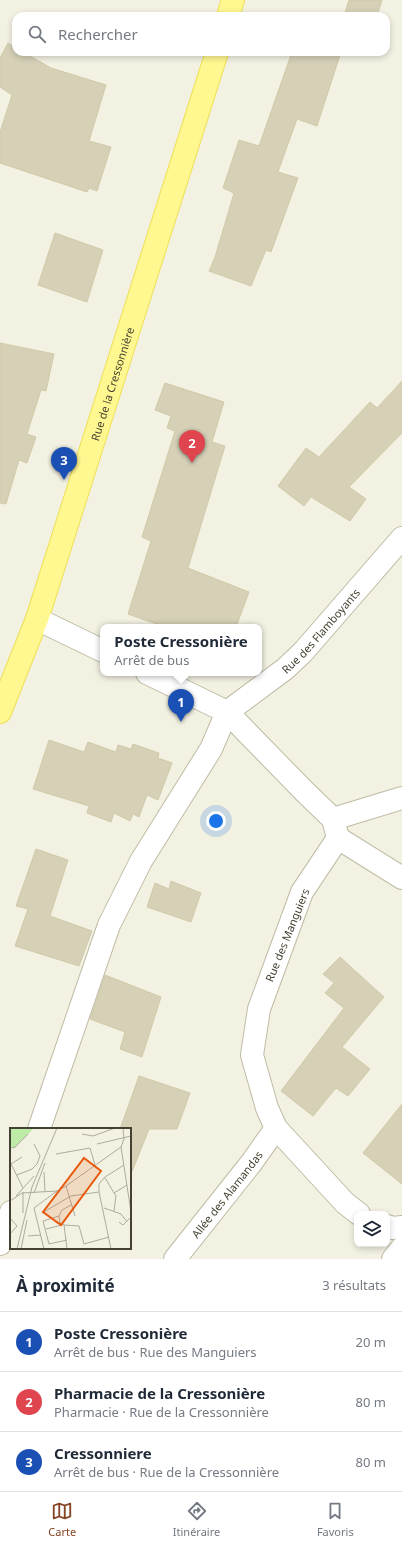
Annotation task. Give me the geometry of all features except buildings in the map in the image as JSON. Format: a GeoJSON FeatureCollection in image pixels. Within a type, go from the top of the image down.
{"type":"FeatureCollection","features":[{"type":"Feature","properties":{"kind":"main road"},"geometry":{"type":"LineString","coordinates":[[229,12],[233,0]]}},
{"type":"Feature","properties":{"kind":"main road","name":"Rue de la Cressonnière"},"geometry":{"type":"LineString","coordinates":[[0,712],[37,619],[216,56]]}},
{"type":"Feature","properties":{"kind":"street","name":"Rue des Flamboyants"},"geometry":{"type":"LineString","coordinates":[[228,712],[285,669],[303,652],[402,538]]}},
{"type":"Feature","properties":{"kind":"street"},"geometry":{"type":"LineString","coordinates":[[37,619],[100,650]]}},
{"type":"Feature","properties":{"kind":"street"},"geometry":{"type":"LineString","coordinates":[[153,676],[228,712],[305,792],[336,828],[402,878]]}},
{"type":"Feature","properties":{"kind":"street"},"geometry":{"type":"LineString","coordinates":[[39,1128],[109,925],[141,860],[210,749],[228,712]]}},
{"type":"Feature","properties":{"kind":"street"},"geometry":{"type":"LineString","coordinates":[[336,828],[402,798]]}},
{"type":"Feature","properties":{"kind":"street","name":"Rue des Manguiers"},"geometry":{"type":"LineString","coordinates":[[336,828],[302,892],[259,1009],[252,1055],[267,1108],[276,1128],[345,1203],[355,1211]]}},
{"type":"Feature","properties":{"kind":"street","name":"Allée des Alamandas"},"geometry":{"type":"LineString","coordinates":[[175,1259],[252,1162],[276,1128]]}},
{"type":"Feature","properties":{"kind":"street"},"geometry":{"type":"LineString","coordinates":[[0,1244],[10,1215]]}},
{"type":"Feature","properties":{"kind":"street"},"geometry":{"type":"LineString","coordinates":[[390,1227],[402,1227]]}},
{"type":"Feature","properties":{"kind":"street"},"geometry":{"type":"LineString","coordinates":[[393,1259],[402,1248]]}},
{"type":"Feature","properties":{"kind":"place","name":"Pharmacie de la Cressonière"},"geometry":{"type":"Point","coordinates":[192,463]}},
{"type":"Feature","properties":{"kind":"place","name":"Cressonniere"},"geometry":{"type":"Point","coordinates":[64,480]}},
{"type":"Feature","properties":{"kind":"place","name":"Poste Cressonière"},"geometry":{"type":"Point","coordinates":[181,722]}}]}
